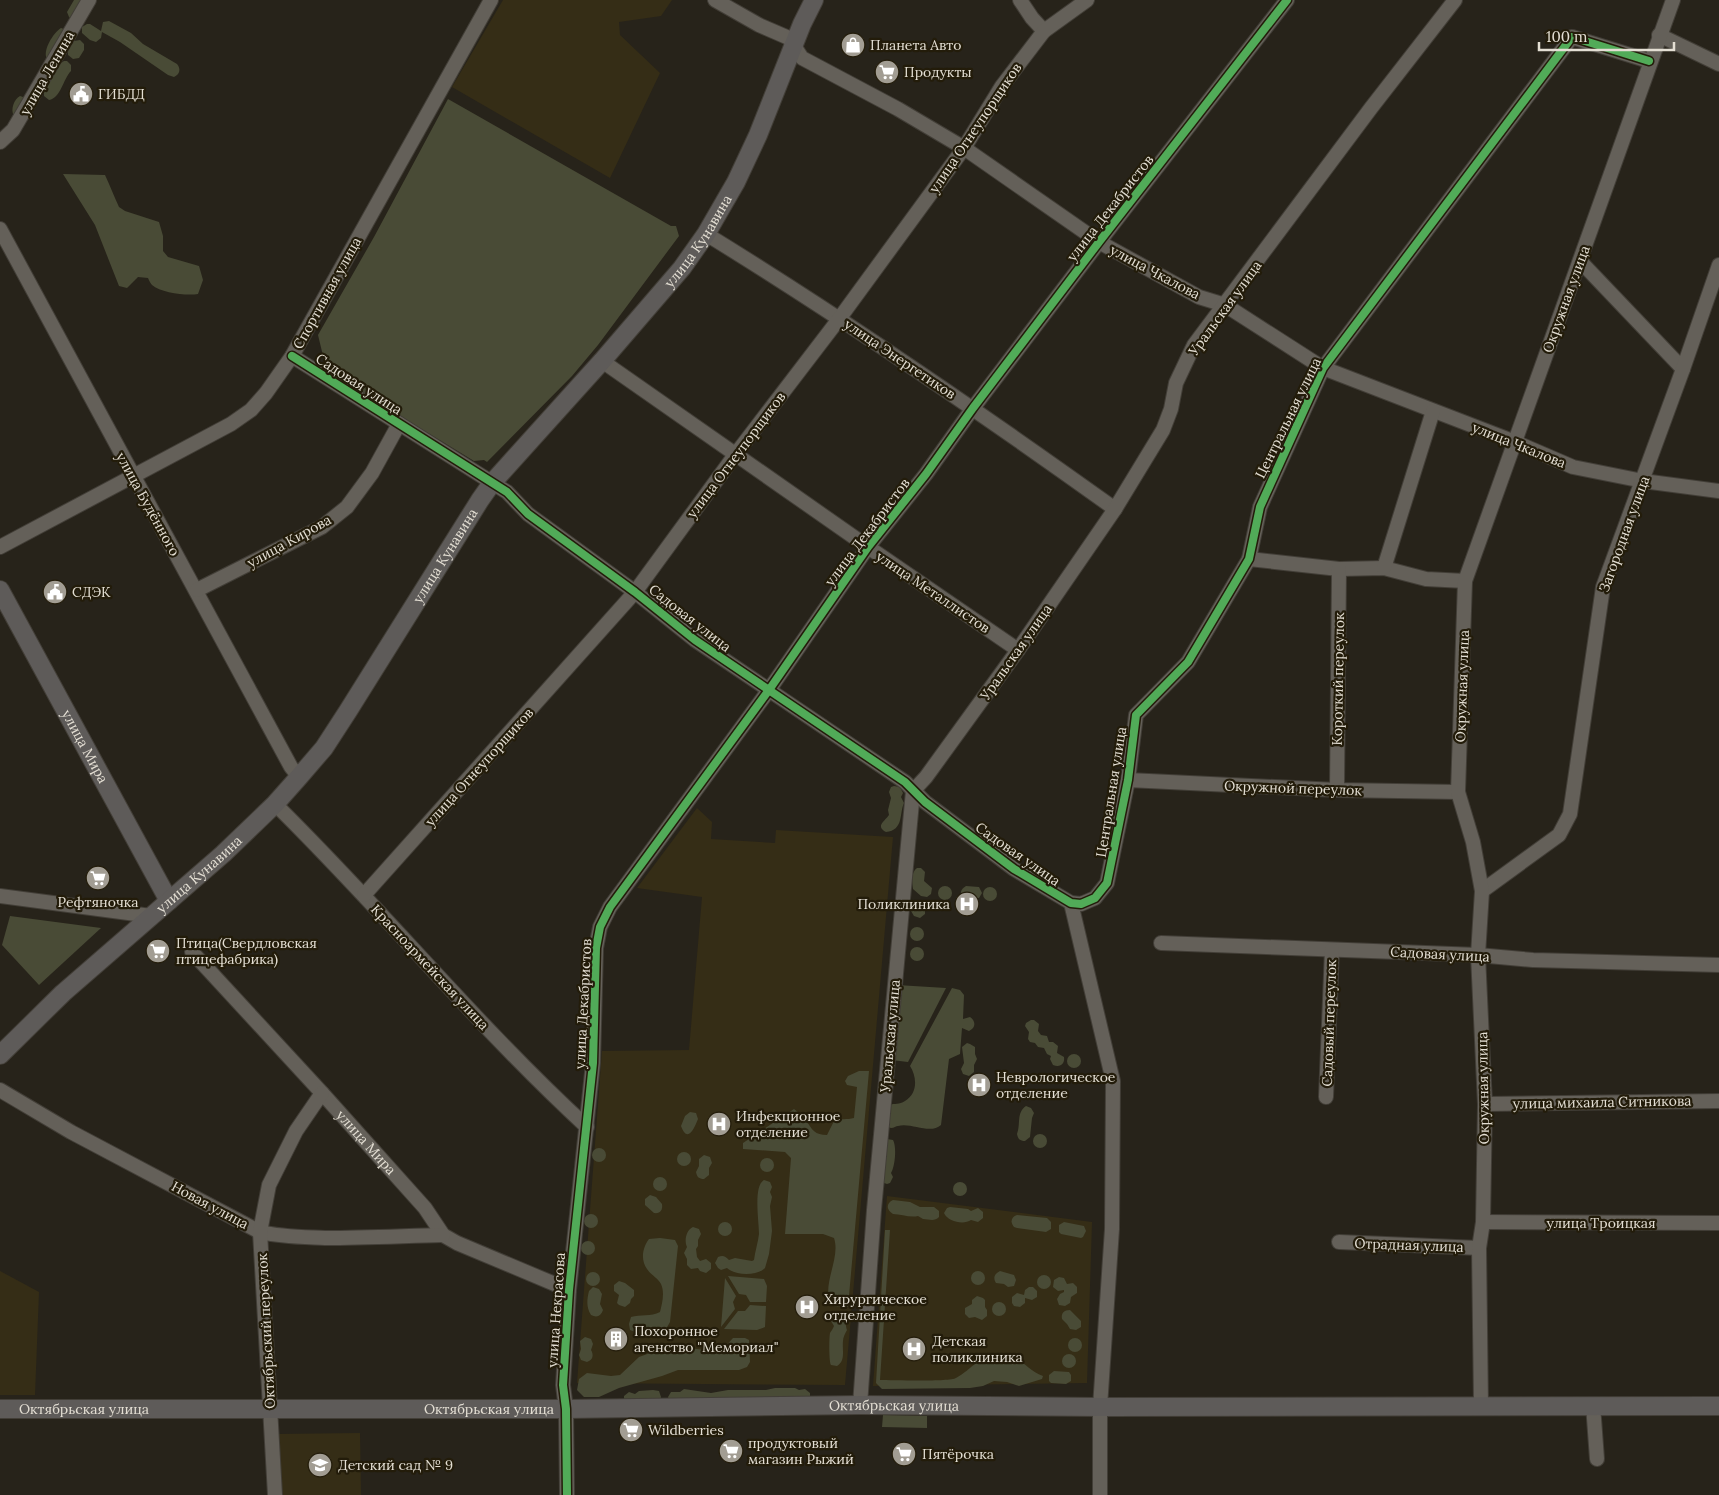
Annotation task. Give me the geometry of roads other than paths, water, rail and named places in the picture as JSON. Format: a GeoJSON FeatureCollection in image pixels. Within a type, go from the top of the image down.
{"type":"FeatureCollection","features":[{"type":"Feature","properties":{"kind":"main road","name":"улица Кунавина"},"geometry":{"type":"LineString","coordinates":[[0,1055],[63,993],[223,854],[275,804],[324,748],[492,483],[602,361],[682,268],[706,234],[736,182],[758,134],[802,24],[814,0]]}},
{"type":"Feature","properties":{"kind":"main road","name":"улица Мира"},"geometry":{"type":"LineString","coordinates":[[0,590],[169,901]]}},
{"type":"Feature","properties":{"kind":"main road","name":"Октябрьская улица"},"geometry":{"type":"LineString","coordinates":[[0,1409],[566,1409],[860,1405],[1100,1407],[1719,1406]]}},
{"type":"Feature","properties":{"kind":"street","name":"улица Ленина"},"geometry":{"type":"LineString","coordinates":[[0,142],[13,130],[89,0]]}},
{"type":"Feature","properties":{"kind":"street","name":"Спортивная улица"},"geometry":{"type":"LineString","coordinates":[[0,547],[231,424],[251,410],[266,393],[292,356],[491,0]]}},
{"type":"Feature","properties":{"kind":"street","name":"улица Чкалова"},"geometry":{"type":"LineString","coordinates":[[715,0],[759,25],[789,38],[802,58],[898,109],[964,148],[1099,242],[1199,297],[1225,305],[1323,368],[1515,442],[1573,467],[1643,481],[1719,491]]}},
{"type":"Feature","properties":{"kind":"street"},"geometry":{"type":"LineString","coordinates":[[1020,0],[1032,18],[1044,31]]}},
{"type":"Feature","properties":{"kind":"street","name":"улица Огнеупорщиков"},"geometry":{"type":"LineString","coordinates":[[364,895],[635,592],[964,148],[1002,86],[1044,31],[1069,15],[1087,0]]}},
{"type":"Feature","properties":{"kind":"street","name":"улица Декабристов"},"geometry":{"type":"LineString","coordinates":[[587,1127],[593,1063],[596,948],[600,927],[610,907],[769,690],[868,547],[926,474],[973,408],[1099,242],[1287,0]]}},
{"type":"Feature","properties":{"kind":"street","name":"Уральская улица"},"geometry":{"type":"LineString","coordinates":[[860,1405],[875,1200],[913,791],[926,777],[1018,650],[1114,508],[1163,430],[1171,409],[1176,383],[1194,346],[1371,108],[1455,0]]}},
{"type":"Feature","properties":{"kind":"street","name":"Окружная улица"},"geometry":{"type":"LineString","coordinates":[[1481,1406],[1479,1248],[1483,1222],[1485,1104],[1478,955],[1482,891],[1473,842],[1458,792],[1465,582],[1580,261],[1649,61],[1673,0]]}},
{"type":"Feature","properties":{"kind":"street"},"geometry":{"type":"LineString","coordinates":[[1659,35],[1719,64]]}},
{"type":"Feature","properties":{"kind":"street","name":"Центральная улица"},"geometry":{"type":"LineString","coordinates":[[1071,903],[1081,904],[1088,902],[1095,898],[1107,883],[1128,780],[1136,715],[1188,662],[1249,559],[1260,506],[1323,368],[1572,37],[1649,61]]}},
{"type":"Feature","properties":{"kind":"street","name":"улица Будённого"},"geometry":{"type":"LineString","coordinates":[[0,229],[132,476],[197,590],[291,767],[299,777]]}},
{"type":"Feature","properties":{"kind":"street","name":"улица Энергетиков"},"geometry":{"type":"LineString","coordinates":[[706,234],[973,408],[1114,508]]}},
{"type":"Feature","properties":{"kind":"street"},"geometry":{"type":"LineString","coordinates":[[1580,261],[1683,369]]}},
{"type":"Feature","properties":{"kind":"street","name":"Загородная улица"},"geometry":{"type":"LineString","coordinates":[[1482,891],[1559,835],[1570,814],[1603,587],[1643,481],[1719,265]]}},
{"type":"Feature","properties":{"kind":"street","name":"Садовая улица"},"geometry":{"type":"LineString","coordinates":[[292,356],[507,492],[528,514],[635,592],[695,640],[905,782],[913,791],[1014,869],[1071,903]]}},
{"type":"Feature","properties":{"kind":"street","name":"улица Металлистов"},"geometry":{"type":"LineString","coordinates":[[602,361],[1018,650]]}},
{"type":"Feature","properties":{"kind":"street"},"geometry":{"type":"LineString","coordinates":[[1384,568],[1433,411]]}},
{"type":"Feature","properties":{"kind":"street","name":"улица Кирова"},"geometry":{"type":"LineString","coordinates":[[197,590],[322,527],[347,508],[372,473],[399,424]]}},
{"type":"Feature","properties":{"kind":"street"},"geometry":{"type":"LineString","coordinates":[[1249,559],[1339,569],[1384,568],[1426,579],[1465,582]]}},
{"type":"Feature","properties":{"kind":"street","name":"Короткий переулок"},"geometry":{"type":"LineString","coordinates":[[1336,790],[1339,569]]}},
{"type":"Feature","properties":{"kind":"street","name":"Окружной переулок"},"geometry":{"type":"LineString","coordinates":[[1128,780],[1336,790],[1458,792]]}},
{"type":"Feature","properties":{"kind":"street","name":"Красноармейская улица"},"geometry":{"type":"LineString","coordinates":[[275,804],[364,895],[452,992],[542,1085],[587,1127]]}},
{"type":"Feature","properties":{"kind":"street"},"geometry":{"type":"LineString","coordinates":[[0,896],[151,916]]}},
{"type":"Feature","properties":{"kind":"street"},"geometry":{"type":"LineString","coordinates":[[1071,903],[1113,1081],[1112,1229],[1100,1407],[1100,1495]]}},
{"type":"Feature","properties":{"kind":"street","name":"Садовая улица"},"geometry":{"type":"LineString","coordinates":[[1161,943],[1478,955],[1533,960],[1719,965]]}},
{"type":"Feature","properties":{"kind":"street","name":"Садовый переулок"},"geometry":{"type":"LineString","coordinates":[[1326,1097],[1332,950]]}},
{"type":"Feature","properties":{"kind":"street","name":"улица Мира"},"geometry":{"type":"LineString","coordinates":[[192,952],[425,1208],[442,1235]]}},
{"type":"Feature","properties":{"kind":"street","name":"Новая улица"},"geometry":{"type":"LineString","coordinates":[[0,1090],[71,1132],[260,1232],[276,1236],[294,1237],[361,1238],[442,1235]]}},
{"type":"Feature","properties":{"kind":"street","name":"Октябрьский переулок"},"geometry":{"type":"LineString","coordinates":[[275,1495],[260,1232],[269,1185],[296,1131],[322,1093]]}},
{"type":"Feature","properties":{"kind":"street","name":"улица михаила Ситникова"},"geometry":{"type":"LineString","coordinates":[[1485,1104],[1719,1101]]}},
{"type":"Feature","properties":{"kind":"street","name":"улица Некрасова"},"geometry":{"type":"LineString","coordinates":[[567,1495],[566,1409],[563,1385],[569,1290],[587,1127]]}},
{"type":"Feature","properties":{"kind":"street","name":"улица Троицкая"},"geometry":{"type":"LineString","coordinates":[[1483,1222],[1719,1223]]}},
{"type":"Feature","properties":{"kind":"street"},"geometry":{"type":"LineString","coordinates":[[442,1235],[569,1290]]}},
{"type":"Feature","properties":{"kind":"street","name":"Отрадная улица"},"geometry":{"type":"LineString","coordinates":[[1339,1242],[1479,1248]]}},
{"type":"Feature","properties":{"kind":"street"},"geometry":{"type":"LineString","coordinates":[[1593,1405],[1596,1459]]}},
{"type":"Feature","properties":{"kind":"place","name":"Планета Авто"},"geometry":{"type":"Point","coordinates":[853,45]}},
{"type":"Feature","properties":{"kind":"place","name":"Продукты"},"geometry":{"type":"Point","coordinates":[887,72]}},
{"type":"Feature","properties":{"kind":"place","name":"ГИБДД"},"geometry":{"type":"Point","coordinates":[81,94]}},
{"type":"Feature","properties":{"kind":"place","name":"СДЭК"},"geometry":{"type":"Point","coordinates":[55,592]}},
{"type":"Feature","properties":{"kind":"place","name":"Рефтяночка"},"geometry":{"type":"Point","coordinates":[98,878]}},
{"type":"Feature","properties":{"kind":"place","name":"Поликлиника"},"geometry":{"type":"Point","coordinates":[967,904]}},
{"type":"Feature","properties":{"kind":"place","name":"Птица(Свердловская птицефабрика)"},"geometry":{"type":"Point","coordinates":[158,951]}},
{"type":"Feature","properties":{"kind":"place","name":"Неврологическое отделение"},"geometry":{"type":"Point","coordinates":[979,1085]}},
{"type":"Feature","properties":{"kind":"place","name":"Инфекционное отделение"},"geometry":{"type":"Point","coordinates":[719,1124]}},
{"type":"Feature","properties":{"kind":"place","name":"Хирургическое отделение"},"geometry":{"type":"Point","coordinates":[807,1307]}},
{"type":"Feature","properties":{"kind":"place","name":"Похоронное агенство \"Мемориал\""},"geometry":{"type":"Point","coordinates":[616,1339]}},
{"type":"Feature","properties":{"kind":"place","name":"Детская поликлиника"},"geometry":{"type":"Point","coordinates":[914,1349]}},
{"type":"Feature","properties":{"kind":"place","name":"Wildberries"},"geometry":{"type":"Point","coordinates":[631,1430]}},
{"type":"Feature","properties":{"kind":"place","name":"продуктовый магазин Рыжий"},"geometry":{"type":"Point","coordinates":[731,1451]}},
{"type":"Feature","properties":{"kind":"place","name":"Пятёрочка"},"geometry":{"type":"Point","coordinates":[904,1454]}},
{"type":"Feature","properties":{"kind":"place","name":"Детский сад № 9"},"geometry":{"type":"Point","coordinates":[320,1465]}}]}
